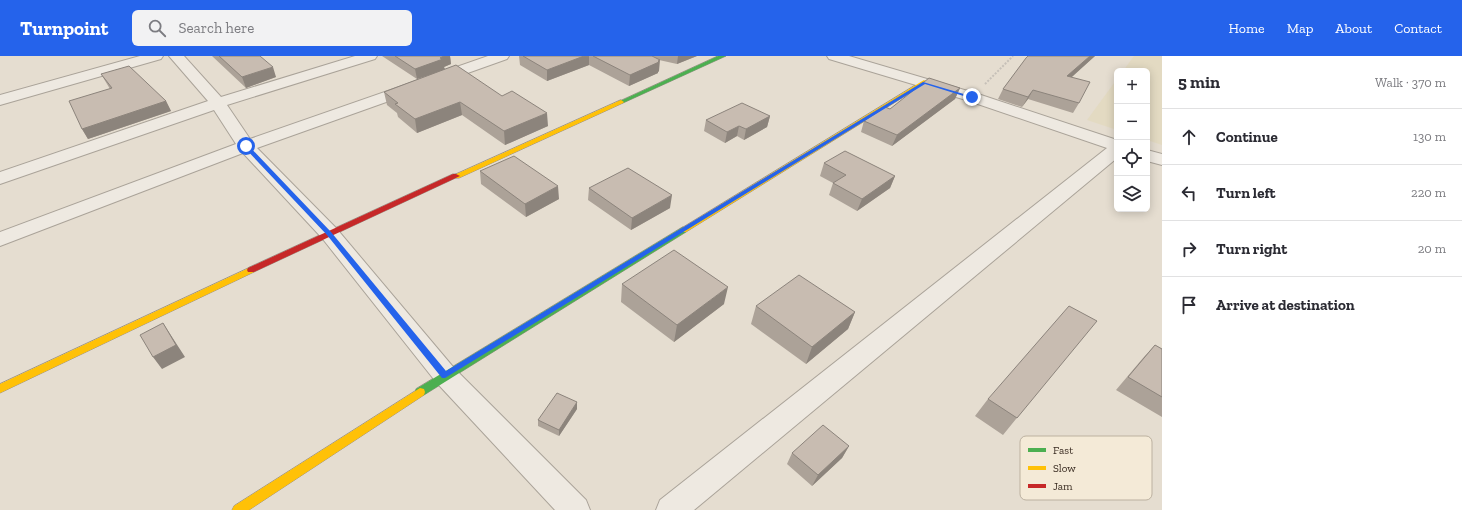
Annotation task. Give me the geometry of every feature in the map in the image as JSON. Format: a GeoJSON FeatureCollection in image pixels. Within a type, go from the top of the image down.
{"type":"FeatureCollection","features":[{"type":"Feature","properties":{"kind":"street"},"geometry":{"type":"LineString","coordinates":[[0,100],[156,56]]}},
{"type":"Feature","properties":{"kind":"street"},"geometry":{"type":"LineString","coordinates":[[176,56],[218,103],[246,146],[329,233],[445,375],[575,510]]}},
{"type":"Feature","properties":{"kind":"street"},"geometry":{"type":"LineString","coordinates":[[0,178],[218,103],[370,56]]}},
{"type":"Feature","properties":{"kind":"street"},"geometry":{"type":"LineString","coordinates":[[0,239],[246,146],[502,56]]}},
{"type":"Feature","properties":{"kind":"street"},"geometry":{"type":"LineString","coordinates":[[0,389],[329,233],[723,56]]}},
{"type":"Feature","properties":{"kind":"street"},"geometry":{"type":"LineString","coordinates":[[834,56],[972,97],[1114,145]]}},
{"type":"Feature","properties":{"kind":"street"},"geometry":{"type":"LineString","coordinates":[[238,510],[445,375],[924,82]]}},
{"type":"Feature","properties":{"kind":"street"},"geometry":{"type":"LineString","coordinates":[[671,510],[1114,151]]}},
{"type":"Feature","properties":{"kind":"street"},"geometry":{"type":"LineString","coordinates":[[1150,156],[1162,160]]}},
{"type":"Feature","properties":{"kind":"path"},"geometry":{"type":"LineString","coordinates":[[972,97],[1013,56]]}},
{"type":"Feature","properties":{"kind":"shaded area"},"geometry":{"type":"Polygon","coordinates":[[[1134,56],[1162,56],[1162,145],[1150,141],[1150,68],[1125,68],[1134,56]]]}},
{"type":"Feature","properties":{"kind":"shaded area"},"geometry":{"type":"Polygon","coordinates":[[[1114,83],[1114,129],[1087,120],[1114,83]]]}},
{"type":"Feature","properties":{"kind":"building"},"geometry":{"type":"Polygon","coordinates":[[[219,56],[260,56],[273,67],[242,77],[219,56]]]}},
{"type":"Feature","properties":{"kind":"building"},"geometry":{"type":"Polygon","coordinates":[[[395,56],[444,56],[440,58],[443,59],[415,69],[395,56]]]}},
{"type":"Feature","properties":{"kind":"building"},"geometry":{"type":"Polygon","coordinates":[[[523,56],[584,56],[547,70],[523,56]]]}},
{"type":"Feature","properties":{"kind":"building"},"geometry":{"type":"Polygon","coordinates":[[[593,56],[652,56],[660,60],[658,61],[659,62],[630,75],[593,56]]]}},
{"type":"Feature","properties":{"kind":"building"},"geometry":{"type":"Polygon","coordinates":[[[1028,56],[1090,56],[1067,76],[1090,82],[1079,103],[1033,90],[1028,97],[1003,89],[1028,56]]]}},
{"type":"Feature","properties":{"kind":"building"},"geometry":{"type":"Polygon","coordinates":[[[456,65],[502,96],[512,91],[547,113],[504,131],[460,102],[415,119],[395,104],[398,103],[384,92],[456,65]]]}},
{"type":"Feature","properties":{"kind":"building"},"geometry":{"type":"Polygon","coordinates":[[[129,66],[166,101],[82,129],[69,101],[112,88],[101,74],[129,66]]]}},
{"type":"Feature","properties":{"kind":"building"},"geometry":{"type":"Polygon","coordinates":[[[929,78],[960,88],[897,135],[864,121],[885,107],[890,109],[929,78]]]}},
{"type":"Feature","properties":{"kind":"building"},"geometry":{"type":"Polygon","coordinates":[[[742,103],[770,116],[746,129],[739,126],[727,132],[706,120],[742,103]]]}},
{"type":"Feature","properties":{"kind":"building"},"geometry":{"type":"Polygon","coordinates":[[[845,151],[895,176],[862,199],[833,183],[846,175],[824,163],[845,151]]]}},
{"type":"Feature","properties":{"kind":"building"},"geometry":{"type":"Polygon","coordinates":[[[514,156],[558,186],[525,204],[480,171],[514,156]]]}},
{"type":"Feature","properties":{"kind":"building"},"geometry":{"type":"Polygon","coordinates":[[[628,168],[672,195],[632,218],[589,188],[628,168]]]}},
{"type":"Feature","properties":{"kind":"building"},"geometry":{"type":"Polygon","coordinates":[[[674,250],[728,287],[677,325],[622,284],[674,250]]]}},
{"type":"Feature","properties":{"kind":"building"},"geometry":{"type":"Polygon","coordinates":[[[799,275],[855,312],[812,347],[756,306],[799,275]]]}},
{"type":"Feature","properties":{"kind":"building"},"geometry":{"type":"Polygon","coordinates":[[[1069,306],[1097,321],[1017,418],[988,399],[1069,306]]]}},
{"type":"Feature","properties":{"kind":"building"},"geometry":{"type":"Polygon","coordinates":[[[163,323],[176,345],[153,357],[140,335],[163,323]]]}},
{"type":"Feature","properties":{"kind":"building"},"geometry":{"type":"Polygon","coordinates":[[[1155,345],[1162,349],[1162,397],[1128,377],[1155,345]]]}},
{"type":"Feature","properties":{"kind":"building"},"geometry":{"type":"Polygon","coordinates":[[[557,393],[577,402],[559,430],[538,420],[557,393]]]}},
{"type":"Feature","properties":{"kind":"building"},"geometry":{"type":"Polygon","coordinates":[[[823,425],[849,446],[818,475],[792,453],[823,425]]]}},
{"type":"Feature","properties":{"kind":"traffic: fast"},"geometry":{"type":"LineString","coordinates":[[621,102],[723,56]]}},
{"type":"Feature","properties":{"kind":"traffic: fast"},"geometry":{"type":"LineString","coordinates":[[420,392],[683,230]]}},
{"type":"Feature","properties":{"kind":"traffic: slow"},"geometry":{"type":"LineString","coordinates":[[683,230],[924,82]]}},
{"type":"Feature","properties":{"kind":"traffic: slow"},"geometry":{"type":"LineString","coordinates":[[456,176],[621,102]]}},
{"type":"Feature","properties":{"kind":"traffic: slow"},"geometry":{"type":"LineString","coordinates":[[0,389],[251,270]]}},
{"type":"Feature","properties":{"kind":"traffic: slow"},"geometry":{"type":"LineString","coordinates":[[238,510],[420,392]]}},
{"type":"Feature","properties":{"kind":"traffic: jam"},"geometry":{"type":"LineString","coordinates":[[251,270],[456,176]]}},
{"type":"Feature","properties":{"kind":"route"},"geometry":{"type":"LineString","coordinates":[[246,146],[329,233],[445,375],[924,82],[972,97]]}}]}
